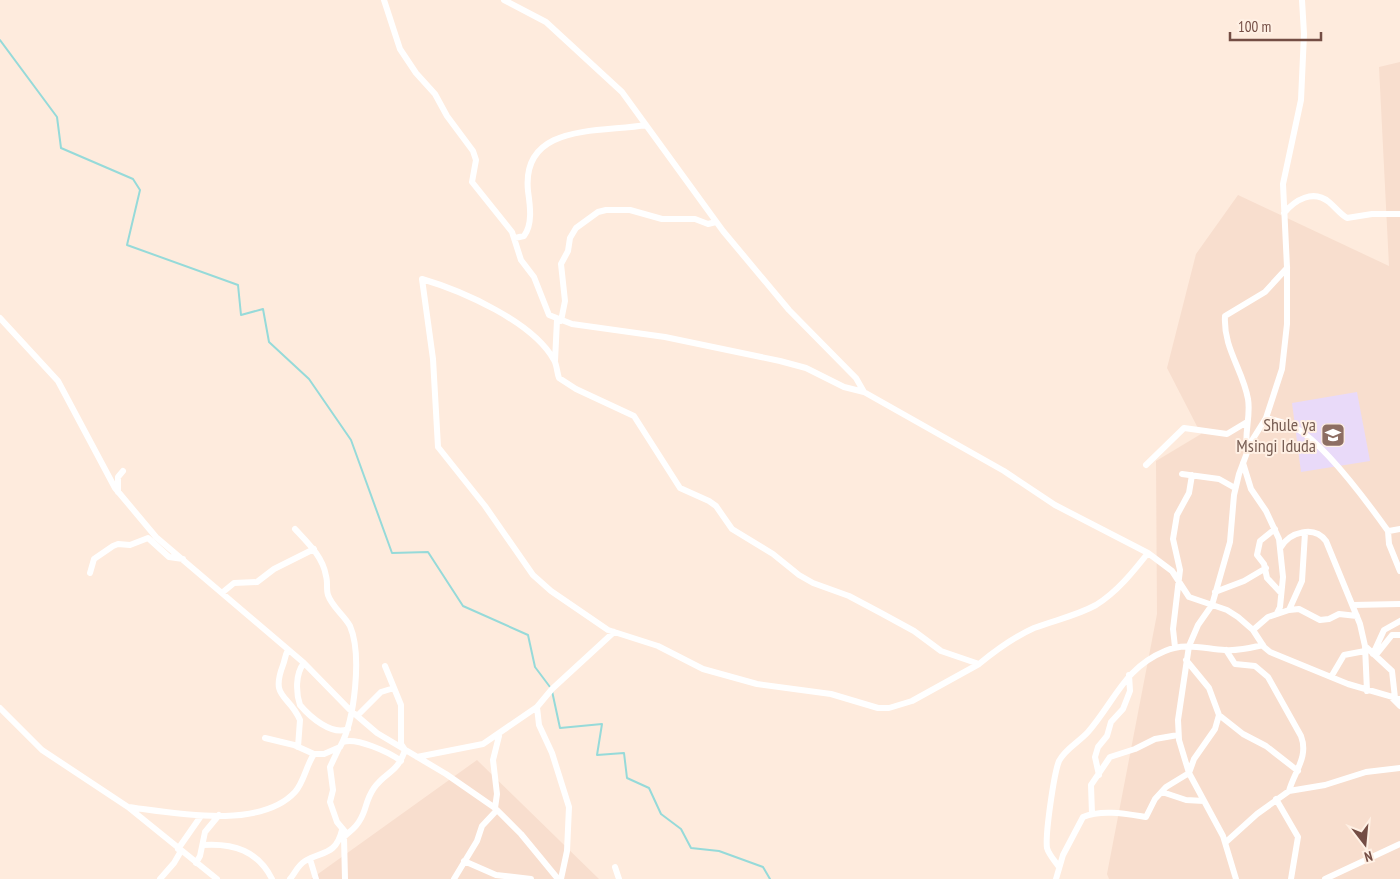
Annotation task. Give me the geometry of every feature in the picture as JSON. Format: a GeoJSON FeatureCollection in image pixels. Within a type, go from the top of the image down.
{"type":"FeatureCollection","features":[{"type":"Feature","properties":{"kind":"street"},"geometry":{"type":"LineString","coordinates":[[384,0],[400,49],[435,94],[447,116],[473,151],[476,160],[472,182],[509,227],[515,238],[521,260],[534,277],[545,309],[550,316],[594,328],[665,337],[780,361],[806,368],[844,387],[864,392],[1004,471],[1058,506],[1148,553],[1165,565],[1179,581],[1189,597],[1238,616],[1253,630],[1263,645],[1274,654],[1331,678],[1396,699]]}},
{"type":"Feature","properties":{"kind":"street"},"geometry":{"type":"LineString","coordinates":[[504,0],[540,17],[622,92],[716,222],[789,310],[856,378],[864,392]]}},
{"type":"Feature","properties":{"kind":"street"},"geometry":{"type":"LineString","coordinates":[[1236,879],[1226,842],[1189,773],[1178,735],[1179,707],[1189,646],[1198,625],[1212,605],[1230,542],[1235,488],[1243,463],[1257,431],[1266,418],[1278,384],[1284,354],[1288,267],[1284,213],[1284,178],[1302,100],[1304,34],[1302,0]]}},
{"type":"Feature","properties":{"kind":"street"},"geometry":{"type":"LineString","coordinates":[[515,238],[524,236],[530,224],[528,182],[530,168],[535,158],[551,140],[584,131],[646,125]]}},
{"type":"Feature","properties":{"kind":"street"},"geometry":{"type":"LineString","coordinates":[[1284,213],[1294,202],[1314,196],[1324,198],[1347,218],[1372,214],[1400,214]]}},
{"type":"Feature","properties":{"kind":"street"},"geometry":{"type":"LineString","coordinates":[[716,222],[708,224],[695,219],[662,219],[630,210],[606,210],[598,212],[576,228],[570,238],[568,251],[561,264],[565,301],[559,320],[555,361],[559,378],[564,383],[634,416],[680,488],[716,506],[727,524],[739,534],[773,554],[805,579],[836,590],[881,613],[914,631],[940,651],[979,664]]}},
{"type":"Feature","properties":{"kind":"street"},"geometry":{"type":"LineString","coordinates":[[1248,452],[1245,437],[1248,397],[1229,350],[1225,316],[1265,292],[1288,267]]}},
{"type":"Feature","properties":{"kind":"street"},"geometry":{"type":"LineString","coordinates":[[555,361],[518,322],[460,292],[422,280],[432,353],[440,451],[481,500],[539,582],[614,632],[641,640],[696,666],[724,676],[757,684],[820,692],[886,709],[912,701],[979,664],[1000,647],[1028,631],[1067,618],[1097,604],[1121,584],[1148,553]]}},
{"type":"Feature","properties":{"kind":"street"},"geometry":{"type":"LineString","coordinates":[[0,318],[58,381],[118,492],[156,537],[223,592],[304,663],[355,714],[378,733],[446,774],[496,809],[557,879],[567,851],[569,807],[552,753],[539,725],[537,707]]}},
{"type":"Feature","properties":{"kind":"street"},"geometry":{"type":"LineString","coordinates":[[1266,418],[1281,421],[1297,429],[1333,463],[1388,532],[1389,544],[1400,571]]}},
{"type":"Feature","properties":{"kind":"street"},"geometry":{"type":"LineString","coordinates":[[1146,465],[1184,428],[1227,434],[1247,422]]}},
{"type":"Feature","properties":{"kind":"street"},"geometry":{"type":"LineString","coordinates":[[1243,463],[1251,489],[1263,506],[1275,529],[1281,548],[1284,568],[1280,607],[1277,613]]}},
{"type":"Feature","properties":{"kind":"street"},"geometry":{"type":"LineString","coordinates":[[118,492],[118,477],[122,471]]}},
{"type":"Feature","properties":{"kind":"street"},"geometry":{"type":"LineString","coordinates":[[1182,474],[1219,479],[1235,488]]}},
{"type":"Feature","properties":{"kind":"street"},"geometry":{"type":"LineString","coordinates":[[1175,648],[1174,629],[1180,570],[1174,548],[1174,532],[1177,516],[1189,493],[1192,476]]}},
{"type":"Feature","properties":{"kind":"street"},"geometry":{"type":"LineString","coordinates":[[294,529],[314,549],[324,568],[328,596],[346,619],[352,631],[355,666],[355,714]]}},
{"type":"Feature","properties":{"kind":"street"},"geometry":{"type":"LineString","coordinates":[[1275,529],[1260,541],[1257,552],[1266,568],[1267,578],[1281,593]]}},
{"type":"Feature","properties":{"kind":"street"},"geometry":{"type":"LineString","coordinates":[[1389,531],[1400,529]]}},
{"type":"Feature","properties":{"kind":"street"},"geometry":{"type":"LineString","coordinates":[[1289,610],[1302,581],[1305,533]]}},
{"type":"Feature","properties":{"kind":"street"},"geometry":{"type":"LineString","coordinates":[[1281,548],[1291,535],[1317,534],[1326,541],[1357,616],[1365,649],[1367,690]]}},
{"type":"Feature","properties":{"kind":"street"},"geometry":{"type":"LineString","coordinates":[[90,573],[94,559],[114,546],[118,544],[130,545],[148,538],[169,557],[183,559]]}},
{"type":"Feature","properties":{"kind":"street"},"geometry":{"type":"LineString","coordinates":[[223,592],[234,584],[258,582],[274,569],[314,549]]}},
{"type":"Feature","properties":{"kind":"street"},"geometry":{"type":"LineString","coordinates":[[1215,592],[1244,581],[1266,568]]}},
{"type":"Feature","properties":{"kind":"street"},"geometry":{"type":"LineString","coordinates":[[1353,605],[1400,604]]}},
{"type":"Feature","properties":{"kind":"street"},"geometry":{"type":"LineString","coordinates":[[1253,630],[1264,620],[1277,613],[1289,610],[1304,611],[1311,617],[1320,620],[1329,619],[1338,614],[1357,616]]}},
{"type":"Feature","properties":{"kind":"street"},"geometry":{"type":"LineString","coordinates":[[1374,655],[1382,632],[1388,626],[1400,621]]}},
{"type":"Feature","properties":{"kind":"street"},"geometry":{"type":"LineString","coordinates":[[417,757],[473,748],[499,736],[537,707],[552,689],[614,632]]}},
{"type":"Feature","properties":{"kind":"street"},"geometry":{"type":"LineString","coordinates":[[1374,655],[1392,635],[1400,635]]}},
{"type":"Feature","properties":{"kind":"street"},"geometry":{"type":"LineString","coordinates":[[1059,867],[1051,856],[1047,845],[1052,792],[1058,763],[1063,755],[1089,731],[1129,675],[1151,658],[1175,648],[1189,646],[1226,650],[1263,645]]}},
{"type":"Feature","properties":{"kind":"street"},"geometry":{"type":"LineString","coordinates":[[1331,678],[1344,655],[1365,649],[1392,671],[1395,679],[1396,699],[1400,706]]}},
{"type":"Feature","properties":{"kind":"street"},"geometry":{"type":"LineString","coordinates":[[288,650],[279,673],[278,687],[279,693],[288,701],[300,720],[298,747]]}},
{"type":"Feature","properties":{"kind":"street"},"geometry":{"type":"LineString","coordinates":[[1226,650],[1235,664],[1255,666],[1268,677],[1303,742],[1303,758],[1289,791]]}},
{"type":"Feature","properties":{"kind":"street"},"geometry":{"type":"LineString","coordinates":[[1186,660],[1209,688],[1219,715],[1243,734],[1266,746],[1298,771]]}},
{"type":"Feature","properties":{"kind":"street"},"geometry":{"type":"LineString","coordinates":[[304,663],[300,668],[297,690],[300,705],[330,729],[339,731],[348,729]]}},
{"type":"Feature","properties":{"kind":"street"},"geometry":{"type":"LineString","coordinates":[[290,879],[299,866],[331,850],[344,832],[360,821],[365,802],[373,789],[396,769],[401,761],[404,750],[401,744],[403,722],[401,705],[385,666]]}},
{"type":"Feature","properties":{"kind":"street"},"geometry":{"type":"LineString","coordinates":[[1099,775],[1095,757],[1098,747],[1107,736],[1111,722],[1122,711],[1131,685],[1129,675]]}},
{"type":"Feature","properties":{"kind":"street"},"geometry":{"type":"LineString","coordinates":[[345,879],[344,832],[330,802],[333,790],[330,768],[355,714],[381,692],[394,688]]}},
{"type":"Feature","properties":{"kind":"street"},"geometry":{"type":"LineString","coordinates":[[0,708],[42,750],[128,807],[217,879]]}},
{"type":"Feature","properties":{"kind":"street"},"geometry":{"type":"LineString","coordinates":[[1056,879],[1059,867],[1082,819],[1092,814],[1136,814],[1145,818],[1162,792],[1173,781],[1189,773],[1194,759],[1215,729],[1219,715]]}},
{"type":"Feature","properties":{"kind":"street"},"geometry":{"type":"LineString","coordinates":[[1092,814],[1091,786],[1113,755],[1134,749],[1155,739],[1178,735]]}},
{"type":"Feature","properties":{"kind":"street"},"geometry":{"type":"LineString","coordinates":[[454,879],[478,841],[482,826],[496,809],[497,790],[493,760],[499,736]]}},
{"type":"Feature","properties":{"kind":"street"},"geometry":{"type":"LineString","coordinates":[[265,738],[298,747],[314,754],[324,754],[353,740],[380,749],[401,761]]}},
{"type":"Feature","properties":{"kind":"street"},"geometry":{"type":"LineString","coordinates":[[128,807],[201,816],[264,812],[280,805],[296,790],[314,754]]}},
{"type":"Feature","properties":{"kind":"street"},"geometry":{"type":"LineString","coordinates":[[1226,842],[1276,799],[1289,791],[1325,785],[1366,772],[1400,768]]}},
{"type":"Feature","properties":{"kind":"street"},"geometry":{"type":"LineString","coordinates":[[1162,792],[1186,800],[1204,801]]}},
{"type":"Feature","properties":{"kind":"street"},"geometry":{"type":"LineString","coordinates":[[1276,799],[1298,837],[1291,879]]}},
{"type":"Feature","properties":{"kind":"street"},"geometry":{"type":"LineString","coordinates":[[196,863],[203,845],[205,832],[219,815]]}},
{"type":"Feature","properties":{"kind":"street"},"geometry":{"type":"LineString","coordinates":[[160,879],[174,863],[179,850],[201,816]]}},
{"type":"Feature","properties":{"kind":"street"},"geometry":{"type":"LineString","coordinates":[[1325,879],[1400,844]]}},
{"type":"Feature","properties":{"kind":"street"},"geometry":{"type":"LineString","coordinates":[[203,845],[223,846],[254,854],[272,879]]}},
{"type":"Feature","properties":{"kind":"street"},"geometry":{"type":"LineString","coordinates":[[310,859],[316,879]]}},
{"type":"Feature","properties":{"kind":"street"},"geometry":{"type":"LineString","coordinates":[[464,861],[487,869],[496,875],[532,879]]}},
{"type":"Feature","properties":{"kind":"street"},"geometry":{"type":"LineString","coordinates":[[616,867],[619,879]]}},
{"type":"Feature","properties":{"kind":"shaded area"},"geometry":{"type":"Polygon","coordinates":[[[1400,62],[1400,879],[1109,879],[1107,874],[1157,614],[1156,461],[1201,434],[1167,368],[1196,254],[1238,195],[1389,266],[1379,67],[1400,62]]]}},
{"type":"Feature","properties":{"kind":"shaded area"},"geometry":{"type":"Polygon","coordinates":[[[1357,392],[1370,461],[1301,472],[1292,403],[1357,392]]]}},
{"type":"Feature","properties":{"kind":"shaded area"},"geometry":{"type":"Polygon","coordinates":[[[477,760],[599,879],[311,879],[477,760]]]}},
{"type":"Feature","properties":{"kind":"waterway"},"geometry":{"type":"LineString","coordinates":[[0,40],[57,117],[61,148],[133,179],[140,190],[127,245],[238,285],[241,315],[263,309],[269,342],[309,379],[351,440],[392,553],[428,552],[463,606],[528,635],[535,667],[550,687]]}},
{"type":"Feature","properties":{"kind":"waterway"},"geometry":{"type":"LineString","coordinates":[[552,691],[560,728],[602,724],[597,755],[624,753],[627,778],[649,788],[661,814],[681,829],[691,848],[719,851],[763,867],[770,879]]}},
{"type":"Feature","properties":{"kind":"place","name":"Shule ya Msingi Iduda"},"geometry":{"type":"Point","coordinates":[1333,435]}}]}
